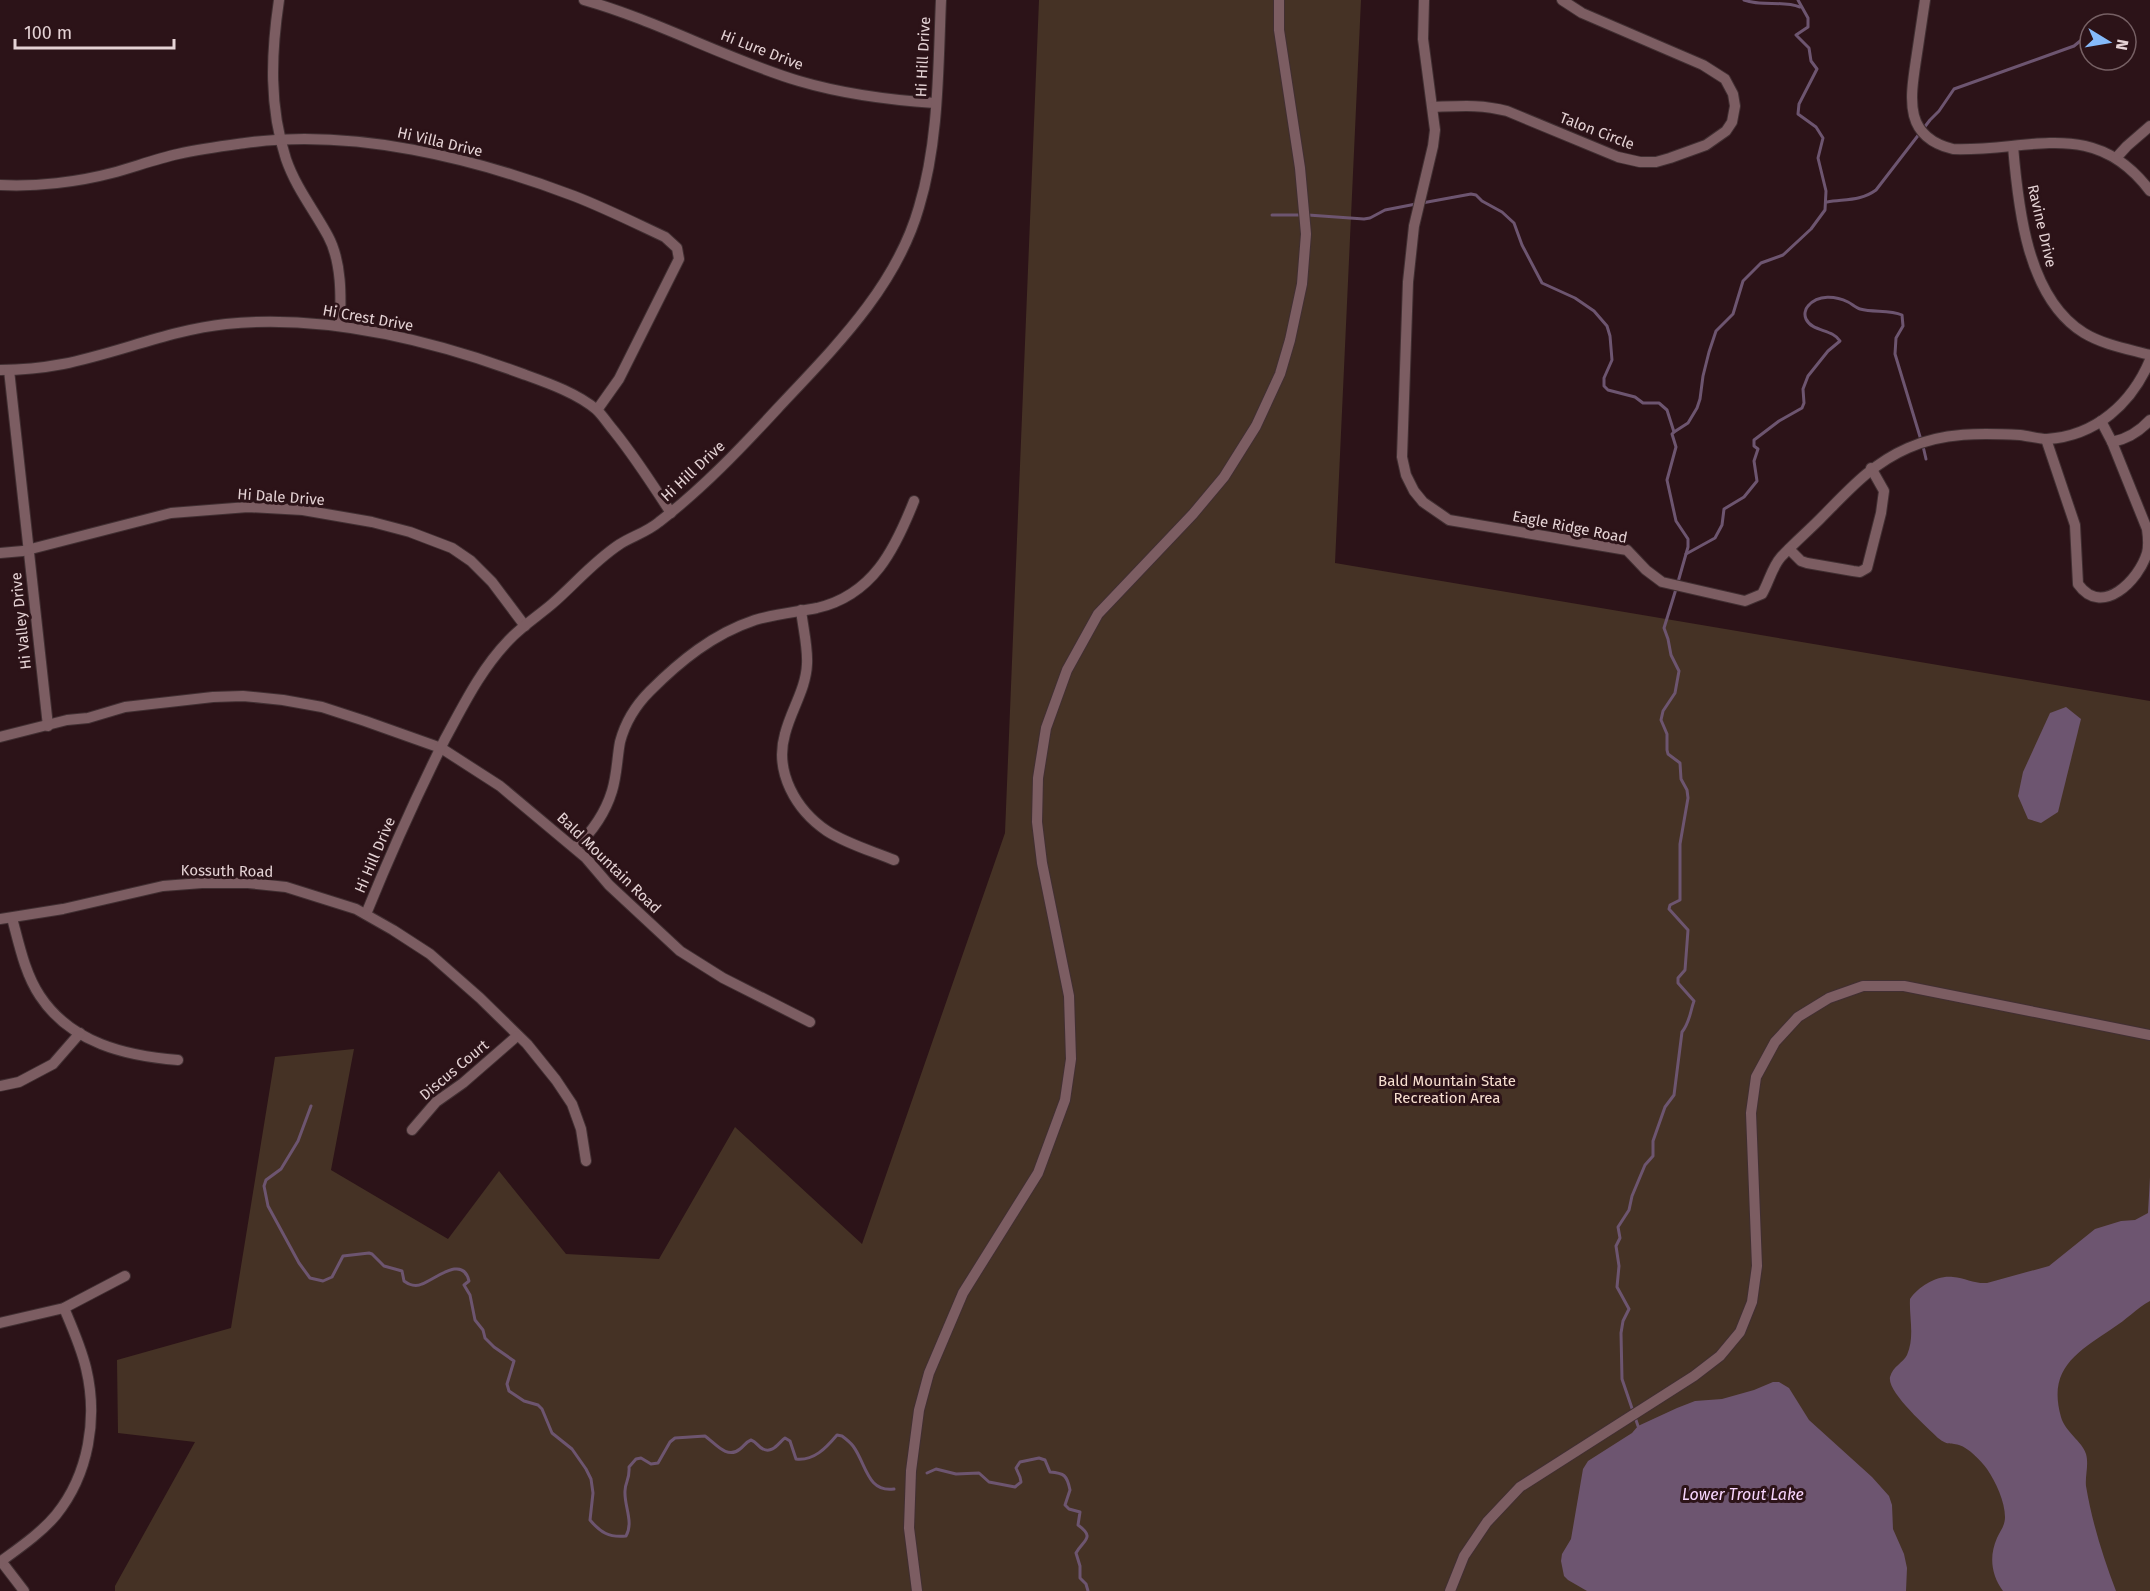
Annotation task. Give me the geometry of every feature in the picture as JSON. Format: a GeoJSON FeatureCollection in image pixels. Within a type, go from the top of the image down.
{"type":"FeatureCollection","features":[{"type":"Feature","properties":{"kind":"street"},"geometry":{"type":"LineString","coordinates":[[279,0],[273,39],[275,117],[295,180],[306,202],[329,237],[339,275],[340,326]]}},
{"type":"Feature","properties":{"kind":"street","name":"Hi Lure Drive"},"geometry":{"type":"LineString","coordinates":[[584,0],[799,81],[879,98],[935,103]]}},
{"type":"Feature","properties":{"kind":"street","name":"Hi Hill Drive"},"geometry":{"type":"LineString","coordinates":[[366,915],[392,852],[441,748],[479,678],[510,638],[553,603],[595,563],[622,543],[644,533],[700,489],[850,330],[877,293],[903,250],[919,210],[928,173],[941,0]]}},
{"type":"Feature","properties":{"kind":"street"},"geometry":{"type":"LineString","coordinates":[[917,1591],[909,1528],[911,1472],[919,1410],[929,1372],[963,1293],[1038,1173],[1065,1100],[1071,1059],[1069,996],[1042,863],[1037,822],[1038,778],[1046,728],[1067,670],[1098,614],[1224,477],[1256,426],[1280,374],[1290,340],[1302,284],[1306,234],[1300,168],[1279,30],[1279,0]]}},
{"type":"Feature","properties":{"kind":"street","name":"Eagle Ridge Road"},"geometry":{"type":"LineString","coordinates":[[1424,0],[1423,39],[1436,130],[1414,226],[1408,282],[1402,457],[1406,475],[1422,502],[1449,520],[1627,550],[1646,570],[1662,582],[1745,601],[1762,594],[1775,565],[1871,468],[1908,447],[1964,434],[1994,434],[2046,439],[2088,429],[2124,404],[2140,382],[2150,360]]}},
{"type":"Feature","properties":{"kind":"street","name":"Talon Circle"},"geometry":{"type":"LineString","coordinates":[[1433,107],[1473,105],[1507,111],[1618,157],[1640,162],[1656,162],[1689,152],[1706,145],[1726,131],[1732,122],[1735,106],[1733,94],[1725,79],[1703,65],[1582,13],[1562,0]]}},
{"type":"Feature","properties":{"kind":"street"},"geometry":{"type":"LineString","coordinates":[[1925,0],[1911,92],[1911,109],[1926,137],[1940,146],[1953,149],[2060,141],[2076,143],[2097,149],[2127,165],[2150,191]]}},
{"type":"Feature","properties":{"kind":"street"},"geometry":{"type":"LineString","coordinates":[[2116,158],[2150,126]]}},
{"type":"Feature","properties":{"kind":"street","name":"Hi Villa Drive"},"geometry":{"type":"LineString","coordinates":[[0,185],[28,186],[110,174],[179,154],[247,142],[307,140],[382,145],[444,156],[575,196],[665,237],[677,248],[679,259],[619,379],[597,410]]}},
{"type":"Feature","properties":{"kind":"street","name":"Ravine Drive"},"geometry":{"type":"LineString","coordinates":[[2013,146],[2028,245],[2038,276],[2054,304],[2084,333],[2106,343],[2150,355]]}},
{"type":"Feature","properties":{"kind":"street","name":"Hi Crest Drive"},"geometry":{"type":"LineString","coordinates":[[4,370],[63,364],[147,340],[226,324],[284,323],[340,326],[405,339],[500,366],[549,384],[597,410],[646,474],[671,513]]}},
{"type":"Feature","properties":{"kind":"street","name":"Hi Valley Drive"},"geometry":{"type":"LineString","coordinates":[[4,370],[28,549],[48,726]]}},
{"type":"Feature","properties":{"kind":"street"},"geometry":{"type":"LineString","coordinates":[[2112,442],[2134,434],[2150,420]]}},
{"type":"Feature","properties":{"kind":"street"},"geometry":{"type":"LineString","coordinates":[[2046,439],[2075,525],[2078,584],[2083,592],[2090,596],[2100,597],[2125,589],[2147,552],[2147,529],[2112,442],[2101,421]]}},
{"type":"Feature","properties":{"kind":"street"},"geometry":{"type":"LineString","coordinates":[[1790,549],[1801,561],[1807,563],[1853,572],[1860,572],[1867,568],[1881,513],[1884,491],[1882,483],[1871,468]]}},
{"type":"Feature","properties":{"kind":"street"},"geometry":{"type":"LineString","coordinates":[[576,848],[591,833],[605,811],[613,790],[624,731],[647,693],[680,662],[727,631],[764,618],[829,604],[864,585],[883,564],[898,541],[914,501]]}},
{"type":"Feature","properties":{"kind":"street","name":"Hi Dale Drive"},"geometry":{"type":"LineString","coordinates":[[0,553],[28,549],[171,513],[248,507],[303,510],[372,522],[410,532],[452,548],[471,561],[492,582],[525,626]]}},
{"type":"Feature","properties":{"kind":"street"},"geometry":{"type":"LineString","coordinates":[[801,610],[807,663],[802,690],[782,744],[782,759],[789,790],[809,818],[829,832],[894,860]]}},
{"type":"Feature","properties":{"kind":"street","name":"Bald Mountain Road"},"geometry":{"type":"LineString","coordinates":[[0,737],[67,720],[88,718],[125,707],[213,696],[243,696],[322,707],[441,748],[500,786],[576,848],[609,885],[680,951],[723,978],[810,1022]]}},
{"type":"Feature","properties":{"kind":"street","name":"Kossuth Road"},"geometry":{"type":"LineString","coordinates":[[0,919],[63,909],[163,886],[202,883],[248,883],[286,887],[356,909],[430,954],[480,998],[541,1061],[572,1104],[581,1129],[586,1161]]}},
{"type":"Feature","properties":{"kind":"street"},"geometry":{"type":"LineString","coordinates":[[12,918],[27,969],[40,996],[58,1017],[80,1034],[103,1046],[146,1058],[178,1060]]}},
{"type":"Feature","properties":{"kind":"street"},"geometry":{"type":"LineString","coordinates":[[1450,1591],[1464,1557],[1487,1522],[1520,1487],[1694,1376],[1720,1356],[1740,1332],[1752,1302],[1757,1266],[1751,1113],[1756,1077],[1775,1042],[1798,1017],[1829,998],[1863,986],[1904,986],[2150,1035]]}},
{"type":"Feature","properties":{"kind":"street"},"geometry":{"type":"LineString","coordinates":[[0,1086],[19,1082],[53,1064],[80,1034]]}},
{"type":"Feature","properties":{"kind":"street","name":"Discus Court"},"geometry":{"type":"LineString","coordinates":[[412,1130],[436,1102],[463,1083],[518,1036]]}},
{"type":"Feature","properties":{"kind":"street"},"geometry":{"type":"LineString","coordinates":[[0,1323],[64,1308],[125,1276]]}},
{"type":"Feature","properties":{"kind":"street"},"geometry":{"type":"LineString","coordinates":[[24,1591],[1,1562],[55,1516],[74,1485],[90,1438],[91,1410],[86,1369],[64,1308]]}},
{"type":"Feature","properties":{"kind":"green space","name":"Bald Mountain State Recreation Area"},"geometry":{"type":"Polygon","coordinates":[[[1039,0],[1361,0],[1335,563],[2150,701],[2150,1591],[115,1591],[115,1586],[195,1442],[118,1433],[117,1360],[231,1328],[275,1057],[354,1049],[331,1170],[448,1239],[499,1171],[566,1254],[659,1259],[735,1127],[862,1244],[1005,833],[1039,0]]]}},
{"type":"Feature","properties":{"kind":"water"},"geometry":{"type":"Polygon","coordinates":[[[2066,707],[2081,719],[2058,812],[2041,823],[2028,819],[2018,796],[2023,772],[2050,713],[2066,707]]]}},
{"type":"Feature","properties":{"kind":"water"},"geometry":{"type":"Polygon","coordinates":[[[2150,1177],[2150,1301],[2077,1354],[2062,1374],[2058,1386],[2058,1400],[2063,1422],[2086,1454],[2086,1486],[2091,1513],[2116,1591],[2003,1591],[1992,1565],[1994,1545],[2005,1517],[2002,1499],[1994,1480],[1971,1452],[1938,1438],[1901,1400],[1891,1383],[1891,1373],[1905,1358],[1909,1348],[1910,1299],[1923,1286],[1941,1278],[1953,1277],[1987,1283],[2049,1266],[2095,1229],[2121,1221],[2135,1220],[2148,1213],[2150,1177]]]}},
{"type":"Feature","properties":{"kind":"water","name":"Lower Trout Lake"},"geometry":{"type":"Polygon","coordinates":[[[1779,1382],[1789,1388],[1809,1420],[1872,1477],[1889,1496],[1892,1505],[1893,1529],[1904,1554],[1907,1568],[1906,1591],[1587,1591],[1564,1576],[1562,1554],[1571,1539],[1583,1469],[1588,1461],[1632,1433],[1638,1426],[1677,1408],[1695,1401],[1722,1399],[1779,1382]]]}},
{"type":"Feature","properties":{"kind":"waterway"},"geometry":{"type":"LineString","coordinates":[[1744,0],[1800,7]]}},
{"type":"Feature","properties":{"kind":"waterway"},"geometry":{"type":"LineString","coordinates":[[1674,432],[1688,423],[1697,408],[1703,376],[1716,331],[1733,314],[1743,281],[1761,263],[1783,255],[1811,229],[1825,210],[1826,191],[1818,158],[1823,138],[1816,127],[1798,114],[1799,104],[1817,69],[1811,61],[1809,48],[1796,35],[1808,27],[1808,18],[1798,0]]}},
{"type":"Feature","properties":{"kind":"waterway"},"geometry":{"type":"LineString","coordinates":[[1827,202],[1859,198],[1876,190],[1954,89],[2078,43]]}},
{"type":"Feature","properties":{"kind":"waterway"},"geometry":{"type":"LineString","coordinates":[[1422,203],[1471,194],[1502,212],[1514,223],[1522,245],[1542,283],[1575,298],[1594,311],[1607,326],[1612,360],[1604,378],[1604,386],[1608,390],[1635,397],[1643,403],[1659,403],[1667,410],[1676,447],[1667,480],[1676,521],[1688,539],[1688,547],[1678,582]]}},
{"type":"Feature","properties":{"kind":"waterway"},"geometry":{"type":"LineString","coordinates":[[1308,215],[1364,219],[1385,210],[1416,204]]}},
{"type":"Feature","properties":{"kind":"waterway"},"geometry":{"type":"LineString","coordinates":[[1272,215],[1302,215]]}},
{"type":"Feature","properties":{"kind":"waterway"},"geometry":{"type":"LineString","coordinates":[[1686,554],[1715,538],[1722,525],[1724,509],[1744,497],[1757,481],[1754,461],[1758,449],[1754,446],[1754,440],[1779,421],[1802,408],[1803,389],[1808,376],[1828,351],[1840,341],[1833,334],[1813,326],[1806,319],[1806,309],[1817,299],[1838,298],[1860,309],[1902,315],[1903,326],[1896,338],[1895,354],[1921,440]]}},
{"type":"Feature","properties":{"kind":"waterway"},"geometry":{"type":"LineString","coordinates":[[1923,446],[1926,459]]}},
{"type":"Feature","properties":{"kind":"waterway"},"geometry":{"type":"LineString","coordinates":[[1638,1426],[1622,1379],[1621,1333],[1623,1321],[1629,1309],[1617,1287],[1619,1266],[1616,1246],[1620,1238],[1618,1227],[1629,1210],[1632,1196],[1645,1165],[1653,1156],[1653,1141],[1665,1107],[1674,1095],[1682,1032],[1694,1001],[1678,983],[1678,978],[1685,970],[1688,930],[1669,909],[1670,905],[1680,900],[1680,844],[1688,798],[1687,790],[1681,779],[1680,763],[1668,754],[1667,734],[1661,720],[1663,711],[1675,693],[1679,671],[1671,655],[1664,628],[1676,589]]}},
{"type":"Feature","properties":{"kind":"waterway"},"geometry":{"type":"LineString","coordinates":[[311,1106],[298,1141],[281,1169],[266,1180],[264,1186],[268,1206],[299,1263],[310,1278],[323,1281],[332,1277],[343,1256],[369,1253],[384,1266],[402,1271],[404,1281],[408,1284],[420,1285],[455,1269],[466,1273],[469,1281],[464,1285],[470,1295],[475,1320],[483,1330],[485,1338],[514,1361],[507,1384],[509,1391],[542,1409],[552,1433],[572,1449],[586,1469],[591,1479],[593,1493],[590,1520],[601,1531],[610,1535],[626,1536],[629,1520],[625,1491],[629,1467],[636,1459],[641,1458],[651,1464],[658,1463],[670,1442],[675,1438],[705,1436],[730,1453],[740,1449],[751,1440],[761,1448],[770,1450],[785,1438],[790,1441],[796,1459],[802,1459],[814,1456],[837,1435],[842,1436],[853,1446],[873,1482],[885,1489],[894,1489]]}},
{"type":"Feature","properties":{"kind":"waterway"},"geometry":{"type":"LineString","coordinates":[[927,1473],[936,1469],[956,1474],[979,1473],[989,1482],[1015,1487],[1021,1482],[1016,1468],[1020,1462],[1039,1458],[1045,1460],[1050,1472],[1062,1474],[1068,1481],[1070,1490],[1065,1505],[1069,1509],[1080,1512],[1078,1525],[1087,1536],[1076,1553],[1080,1566],[1080,1578],[1086,1584],[1088,1591]]}}]}
